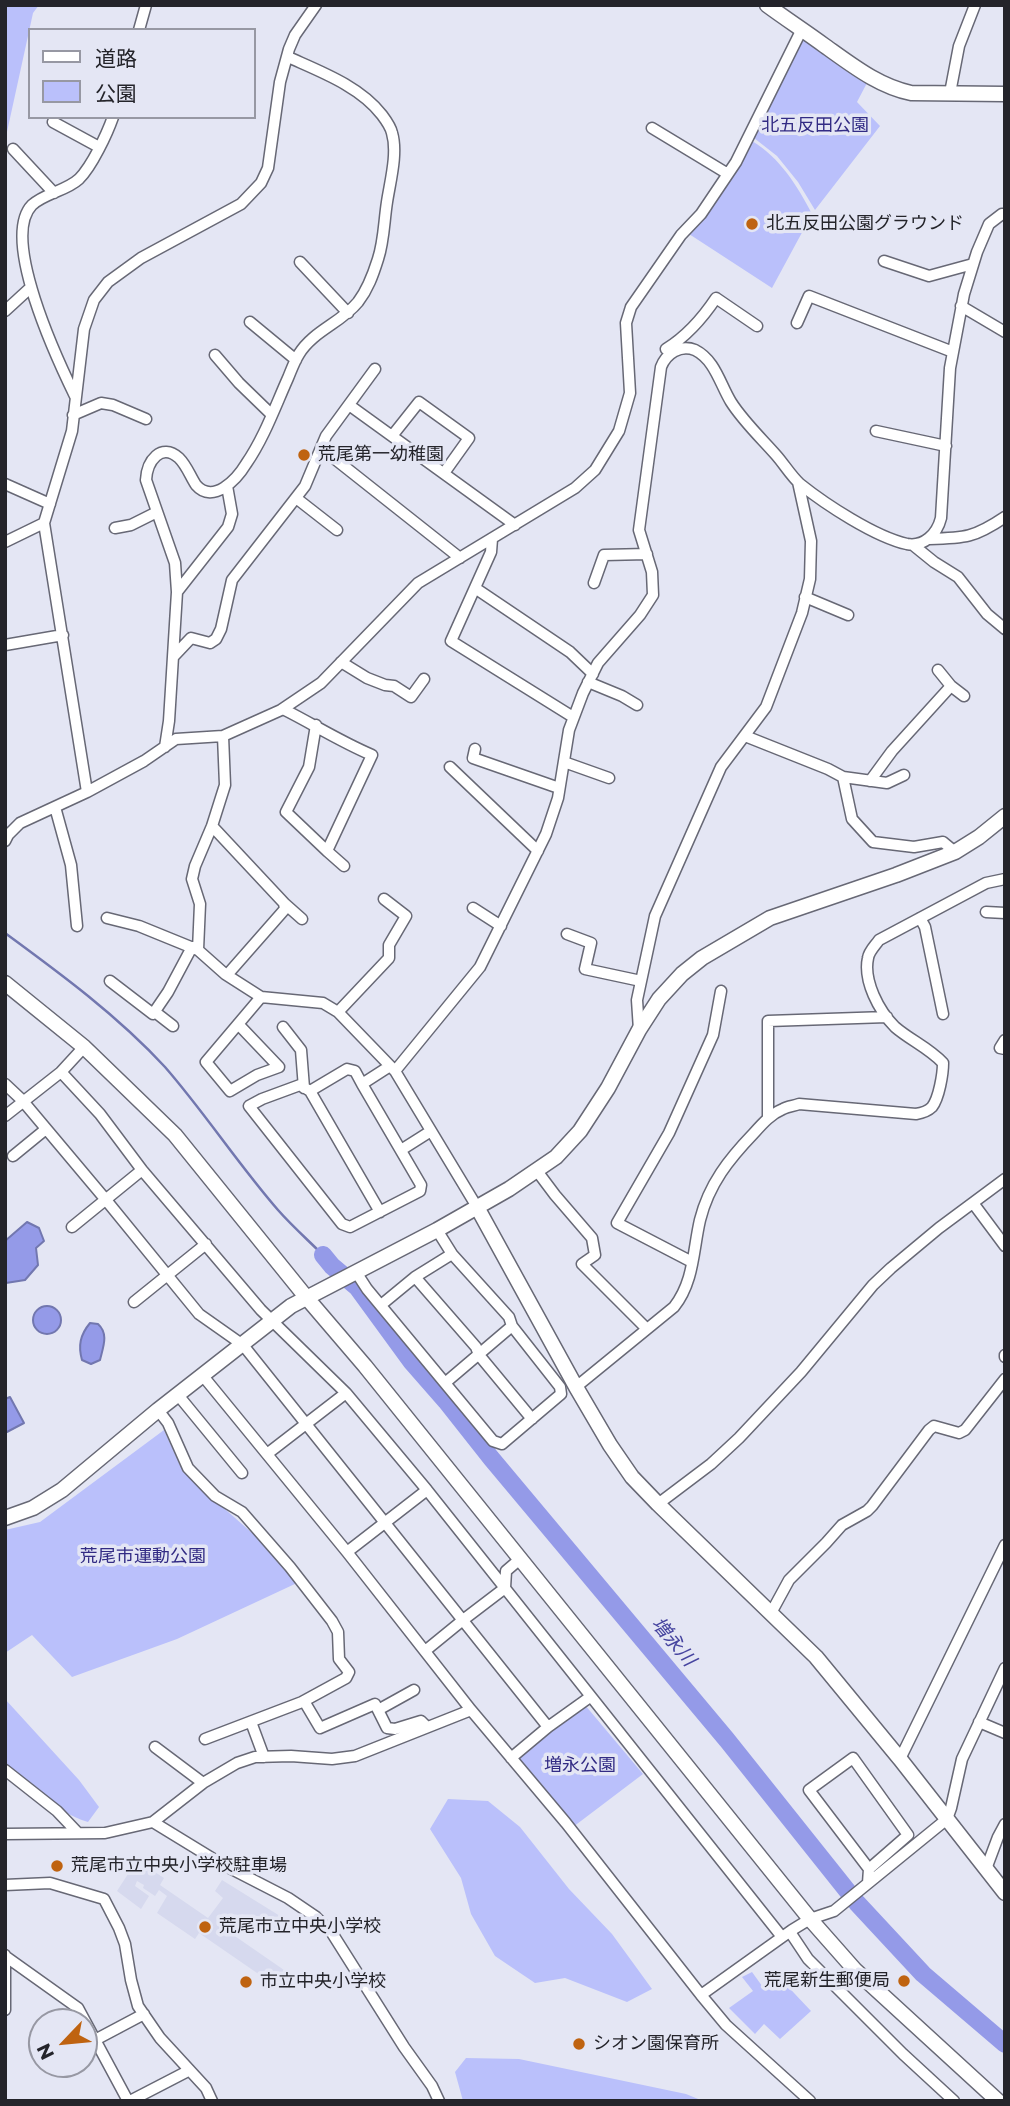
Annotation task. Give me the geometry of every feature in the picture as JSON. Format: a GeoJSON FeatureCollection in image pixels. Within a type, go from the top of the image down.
{"type":"FeatureCollection","features":[{"type":"Feature","properties":{"kind":"street"},"geometry":{"type":"LineString","coordinates":[[140,28],[146,5]]}},
{"type":"Feature","properties":{"kind":"street"},"geometry":{"type":"LineString","coordinates":[[87,792],[44,523],[72,431],[84,329],[94,300],[108,282],[141,258],[241,204],[261,183],[268,167],[280,82],[295,35],[316,5]]}},
{"type":"Feature","properties":{"kind":"street"},"geometry":{"type":"LineString","coordinates":[[767,5],[882,84],[911,93],[1005,94]]}},
{"type":"Feature","properties":{"kind":"street"},"geometry":{"type":"LineString","coordinates":[[950,93],[959,46],[975,5]]}},
{"type":"Feature","properties":{"kind":"street"},"geometry":{"type":"LineString","coordinates":[[5,841],[20,823],[87,792],[144,761],[176,739],[223,736],[283,709],[321,683],[418,583],[575,488],[595,470],[618,431],[630,393],[625,323],[631,307],[681,235],[701,214],[729,174],[802,29]]}},
{"type":"Feature","properties":{"kind":"street"},"geometry":{"type":"LineString","coordinates":[[165,747],[177,592],[175,563],[146,480],[147,466],[155,456],[167,452],[176,455],[185,464],[198,486],[207,492],[218,492],[227,486],[246,466],[296,360],[312,338],[348,313],[370,283],[379,256],[393,161],[392,133],[382,114],[358,93],[288,57]]}},
{"type":"Feature","properties":{"kind":"street"},"geometry":{"type":"LineString","coordinates":[[75,396],[51,346],[29,289],[19,247],[19,230],[25,213],[32,204],[79,179],[100,147],[112,119]]}},
{"type":"Feature","properties":{"kind":"street"},"geometry":{"type":"LineString","coordinates":[[53,122],[100,147]]}},
{"type":"Feature","properties":{"kind":"street"},"geometry":{"type":"LineString","coordinates":[[652,128],[729,174]]}},
{"type":"Feature","properties":{"kind":"street"},"geometry":{"type":"LineString","coordinates":[[13,149],[54,192]]}},
{"type":"Feature","properties":{"kind":"street"},"geometry":{"type":"LineString","coordinates":[[929,539],[939,528],[941,518],[950,368],[961,306],[973,264],[989,224],[1005,214]]}},
{"type":"Feature","properties":{"kind":"street"},"geometry":{"type":"LineString","coordinates":[[884,261],[929,276],[973,264]]}},
{"type":"Feature","properties":{"kind":"street"},"geometry":{"type":"LineString","coordinates":[[300,262],[348,313]]}},
{"type":"Feature","properties":{"kind":"street"},"geometry":{"type":"LineString","coordinates":[[5,312],[29,289]]}},
{"type":"Feature","properties":{"kind":"street"},"geometry":{"type":"LineString","coordinates":[[797,323],[809,296],[953,352]]}},
{"type":"Feature","properties":{"kind":"street"},"geometry":{"type":"LineString","coordinates":[[662,363],[659,359],[666,349],[680,341],[702,319],[716,299],[757,326]]}},
{"type":"Feature","properties":{"kind":"street"},"geometry":{"type":"LineString","coordinates":[[961,306],[1005,332]]}},
{"type":"Feature","properties":{"kind":"street"},"geometry":{"type":"LineString","coordinates":[[250,322],[296,360]]}},
{"type":"Feature","properties":{"kind":"street"},"geometry":{"type":"LineString","coordinates":[[362,1084],[393,1068],[480,967],[546,834],[559,788],[569,730],[590,678],[598,663],[640,615],[653,595],[652,572],[639,530],[664,358],[684,348],[695,351],[712,365],[732,403],[798,482],[852,519],[899,542],[913,545],[958,577],[987,614],[1005,629]]}},
{"type":"Feature","properties":{"kind":"street"},"geometry":{"type":"LineString","coordinates":[[215,355],[272,415]]}},
{"type":"Feature","properties":{"kind":"street"},"geometry":{"type":"LineString","coordinates":[[173,657],[191,638],[210,643],[216,639],[232,580],[305,486],[326,436],[375,369]]}},
{"type":"Feature","properties":{"kind":"street"},"geometry":{"type":"LineString","coordinates":[[392,436],[419,402],[468,438],[444,473]]}},
{"type":"Feature","properties":{"kind":"street"},"geometry":{"type":"LineString","coordinates":[[73,415],[101,403],[113,405],[146,419]]}},
{"type":"Feature","properties":{"kind":"street"},"geometry":{"type":"LineString","coordinates":[[349,405],[515,525]]}},
{"type":"Feature","properties":{"kind":"street"},"geometry":{"type":"LineString","coordinates":[[876,431],[946,446]]}},
{"type":"Feature","properties":{"kind":"street"},"geometry":{"type":"LineString","coordinates":[[320,448],[460,558]]}},
{"type":"Feature","properties":{"kind":"street"},"geometry":{"type":"LineString","coordinates":[[639,1030],[637,1000],[655,916],[721,767],[766,707],[791,646],[806,597],[810,579],[811,541],[798,482]]}},
{"type":"Feature","properties":{"kind":"street"},"geometry":{"type":"LineString","coordinates":[[5,484],[50,504]]}},
{"type":"Feature","properties":{"kind":"street"},"geometry":{"type":"LineString","coordinates":[[177,592],[228,527],[232,514],[227,486]]}},
{"type":"Feature","properties":{"kind":"street"},"geometry":{"type":"LineString","coordinates":[[296,498],[337,530]]}},
{"type":"Feature","properties":{"kind":"street"},"geometry":{"type":"LineString","coordinates":[[116,528],[131,525],[157,512]]}},
{"type":"Feature","properties":{"kind":"street"},"geometry":{"type":"LineString","coordinates":[[913,545],[929,539],[964,538],[983,532],[1005,517]]}},
{"type":"Feature","properties":{"kind":"street"},"geometry":{"type":"LineString","coordinates":[[5,542],[44,523]]}},
{"type":"Feature","properties":{"kind":"street"},"geometry":{"type":"LineString","coordinates":[[492,539],[491,552],[451,641],[573,718]]}},
{"type":"Feature","properties":{"kind":"street"},"geometry":{"type":"LineString","coordinates":[[594,583],[604,555],[647,554]]}},
{"type":"Feature","properties":{"kind":"street"},"geometry":{"type":"LineString","coordinates":[[475,588],[570,652],[590,678],[637,705]]}},
{"type":"Feature","properties":{"kind":"street"},"geometry":{"type":"LineString","coordinates":[[806,597],[848,615]]}},
{"type":"Feature","properties":{"kind":"street"},"geometry":{"type":"LineString","coordinates":[[5,645],[63,635]]}},
{"type":"Feature","properties":{"kind":"street"},"geometry":{"type":"LineString","coordinates":[[341,662],[367,678],[394,686],[411,697],[424,679]]}},
{"type":"Feature","properties":{"kind":"street"},"geometry":{"type":"LineString","coordinates":[[938,670],[951,686],[964,696]]}},
{"type":"Feature","properties":{"kind":"street"},"geometry":{"type":"LineString","coordinates":[[870,781],[892,751],[951,686]]}},
{"type":"Feature","properties":{"kind":"street"},"geometry":{"type":"LineString","coordinates":[[283,709],[350,746],[372,755],[327,851]]}},
{"type":"Feature","properties":{"kind":"street"},"geometry":{"type":"LineString","coordinates":[[316,725],[309,767],[286,812],[331,857],[344,866]]}},
{"type":"Feature","properties":{"kind":"street"},"geometry":{"type":"LineString","coordinates":[[155,1012],[195,948],[200,904],[192,879],[225,785],[223,736]]}},
{"type":"Feature","properties":{"kind":"street"},"geometry":{"type":"LineString","coordinates":[[745,736],[844,778],[887,783],[904,775]]}},
{"type":"Feature","properties":{"kind":"street"},"geometry":{"type":"LineString","coordinates":[[473,758],[559,788]]}},
{"type":"Feature","properties":{"kind":"street"},"geometry":{"type":"LineString","coordinates":[[564,762],[609,778]]}},
{"type":"Feature","properties":{"kind":"street"},"geometry":{"type":"LineString","coordinates":[[450,767],[538,851]]}},
{"type":"Feature","properties":{"kind":"street"},"geometry":{"type":"LineString","coordinates":[[844,778],[852,819],[873,842],[914,847],[943,842],[955,852]]}},
{"type":"Feature","properties":{"kind":"street"},"geometry":{"type":"LineString","coordinates":[[55,807],[71,864],[77,926]]}},
{"type":"Feature","properties":{"kind":"street"},"geometry":{"type":"LineString","coordinates":[[5,1518],[33,1508],[62,1490],[158,1410],[291,1306],[437,1230],[556,1157],[580,1131],[659,999],[682,974],[702,958],[770,918],[955,852],[1005,816]]}},
{"type":"Feature","properties":{"kind":"street"},"geometry":{"type":"LineString","coordinates":[[212,826],[302,919]]}},
{"type":"Feature","properties":{"kind":"street"},"geometry":{"type":"LineString","coordinates":[[576,1387],[674,1307],[681,1298],[688,1284],[701,1219],[718,1176],[730,1158],[768,1118],[783,1108],[799,1104],[916,1114],[933,1106],[943,1075],[943,1063],[887,1017],[873,996],[867,960],[879,940],[986,883],[1005,879]]}},
{"type":"Feature","properties":{"kind":"street"},"geometry":{"type":"LineString","coordinates":[[338,1012],[390,958],[389,945],[406,916],[384,898]]}},
{"type":"Feature","properties":{"kind":"street"},"geometry":{"type":"LineString","coordinates":[[227,975],[285,909],[284,903]]}},
{"type":"Feature","properties":{"kind":"street"},"geometry":{"type":"LineString","coordinates":[[473,908],[501,926]]}},
{"type":"Feature","properties":{"kind":"street"},"geometry":{"type":"LineString","coordinates":[[986,912],[1005,913]]}},
{"type":"Feature","properties":{"kind":"street"},"geometry":{"type":"LineString","coordinates":[[107,918],[139,926],[195,948],[227,975],[261,997],[323,1003],[338,1012],[393,1068],[477,1207],[576,1387],[632,1477],[817,1657],[1005,1892]]}},
{"type":"Feature","properties":{"kind":"street"},"geometry":{"type":"LineString","coordinates":[[920,918],[925,927],[943,1014]]}},
{"type":"Feature","properties":{"kind":"street"},"geometry":{"type":"LineString","coordinates":[[567,934],[591,943],[585,969],[641,981]]}},
{"type":"Feature","properties":{"kind":"street"},"geometry":{"type":"LineString","coordinates":[[110,981],[173,1026]]}},
{"type":"Feature","properties":{"kind":"street"},"geometry":{"type":"LineString","coordinates":[[5,983],[84,1047],[175,1135],[365,1366],[810,1919],[855,1970],[998,2101]]}},
{"type":"Feature","properties":{"kind":"street"},"geometry":{"type":"LineString","coordinates":[[692,1262],[617,1223],[669,1133],[713,1035],[721,991]]}},
{"type":"Feature","properties":{"kind":"street"},"geometry":{"type":"LineString","coordinates":[[238,1024],[279,1067],[257,1075],[230,1091],[206,1062],[238,1024],[261,997]]}},
{"type":"Feature","properties":{"kind":"street"},"geometry":{"type":"LineString","coordinates":[[768,1118],[768,1021],[887,1017]]}},
{"type":"Feature","properties":{"kind":"street"},"geometry":{"type":"LineString","coordinates":[[283,1027],[301,1051],[307,1090],[380,1212]]}},
{"type":"Feature","properties":{"kind":"street"},"geometry":{"type":"LineString","coordinates":[[1005,1040],[1000,1048],[1005,1049]]}},
{"type":"Feature","properties":{"kind":"street"},"geometry":{"type":"LineString","coordinates":[[5,1116],[61,1072],[84,1047]]}},
{"type":"Feature","properties":{"kind":"street"},"geometry":{"type":"LineString","coordinates":[[347,1069],[355,1071],[421,1185],[419,1191],[350,1227],[342,1223],[249,1107],[262,1099],[300,1086],[307,1090],[347,1069]]}},
{"type":"Feature","properties":{"kind":"street"},"geometry":{"type":"LineString","coordinates":[[61,1072],[100,1114],[142,1170],[261,1310],[346,1393],[427,1490],[590,1697],[786,1935],[902,2053],[954,2101]]}},
{"type":"Feature","properties":{"kind":"street"},"geometry":{"type":"LineString","coordinates":[[5,1084],[106,1200],[198,1314],[243,1345],[548,1727]]}},
{"type":"Feature","properties":{"kind":"street"},"geometry":{"type":"LineString","coordinates":[[13,1156],[46,1129]]}},
{"type":"Feature","properties":{"kind":"street"},"geometry":{"type":"LineString","coordinates":[[401,1150],[431,1131]]}},
{"type":"Feature","properties":{"kind":"street"},"geometry":{"type":"LineString","coordinates":[[72,1227],[142,1170]]}},
{"type":"Feature","properties":{"kind":"street"},"geometry":{"type":"LineString","coordinates":[[537,1171],[592,1238],[595,1255],[582,1264],[647,1329]]}},
{"type":"Feature","properties":{"kind":"street"},"geometry":{"type":"LineString","coordinates":[[658,1504],[711,1464],[739,1438],[801,1372],[882,1277],[939,1228],[1005,1179]]}},
{"type":"Feature","properties":{"kind":"street"},"geometry":{"type":"LineString","coordinates":[[973,1203],[1005,1246]]}},
{"type":"Feature","properties":{"kind":"street"},"geometry":{"type":"LineString","coordinates":[[356,1272],[493,1441],[502,1444],[561,1394],[560,1387],[512,1326],[509,1317],[452,1254],[437,1230]]}},
{"type":"Feature","properties":{"kind":"street"},"geometry":{"type":"LineString","coordinates":[[134,1301],[206,1244]]}},
{"type":"Feature","properties":{"kind":"street"},"geometry":{"type":"LineString","coordinates":[[381,1305],[415,1277],[452,1254]]}},
{"type":"Feature","properties":{"kind":"street"},"geometry":{"type":"LineString","coordinates":[[415,1277],[476,1347],[479,1355],[532,1419]]}},
{"type":"Feature","properties":{"kind":"street"},"geometry":{"type":"LineString","coordinates":[[445,1383],[512,1326]]}},
{"type":"Feature","properties":{"kind":"street"},"geometry":{"type":"LineString","coordinates":[[203,1376],[347,1552],[471,1710],[566,1823],[726,2025],[810,2101]]}},
{"type":"Feature","properties":{"kind":"street"},"geometry":{"type":"LineString","coordinates":[[771,1613],[789,1580],[842,1525],[872,1506],[929,1430],[934,1426],[959,1433],[965,1430],[1005,1379]]}},
{"type":"Feature","properties":{"kind":"street"},"geometry":{"type":"LineString","coordinates":[[267,1454],[346,1393]]}},
{"type":"Feature","properties":{"kind":"street"},"geometry":{"type":"LineString","coordinates":[[178,1395],[242,1473]]}},
{"type":"Feature","properties":{"kind":"street"},"geometry":{"type":"LineString","coordinates":[[158,1410],[168,1423],[188,1468],[215,1496],[243,1511],[332,1621],[338,1632],[339,1659],[349,1672],[346,1678],[304,1701],[205,1739]]}},
{"type":"Feature","properties":{"kind":"street"},"geometry":{"type":"LineString","coordinates":[[347,1552],[427,1490]]}},
{"type":"Feature","properties":{"kind":"street"},"geometry":{"type":"LineString","coordinates":[[900,1759],[1004,1550]]}},
{"type":"Feature","properties":{"kind":"street"},"geometry":{"type":"LineString","coordinates":[[505,1588],[506,1571],[520,1559]]}},
{"type":"Feature","properties":{"kind":"street"},"geometry":{"type":"LineString","coordinates":[[425,1651],[505,1588]]}},
{"type":"Feature","properties":{"kind":"street"},"geometry":{"type":"LineString","coordinates":[[701,1995],[810,1919],[834,1911],[947,1819],[962,1759],[1005,1668]]}},
{"type":"Feature","properties":{"kind":"street"},"geometry":{"type":"LineString","coordinates":[[378,1710],[414,1690]]}},
{"type":"Feature","properties":{"kind":"street"},"geometry":{"type":"LineString","coordinates":[[511,1758],[590,1697]]}},
{"type":"Feature","properties":{"kind":"street"},"geometry":{"type":"LineString","coordinates":[[304,1701],[320,1728],[376,1704],[387,1728],[395,1729],[421,1721],[427,1727]]}},
{"type":"Feature","properties":{"kind":"street"},"geometry":{"type":"LineString","coordinates":[[5,1834],[105,1833],[153,1822],[202,1783],[237,1763],[264,1757],[332,1759],[355,1755],[471,1710]]}},
{"type":"Feature","properties":{"kind":"street"},"geometry":{"type":"LineString","coordinates":[[251,1722],[264,1757]]}},
{"type":"Feature","properties":{"kind":"street"},"geometry":{"type":"LineString","coordinates":[[979,1722],[1005,1734]]}},
{"type":"Feature","properties":{"kind":"street"},"geometry":{"type":"LineString","coordinates":[[155,1747],[202,1783]]}},
{"type":"Feature","properties":{"kind":"street"},"geometry":{"type":"LineString","coordinates":[[865,1885],[869,1869],[908,1835],[853,1758],[809,1790],[869,1869]]}},
{"type":"Feature","properties":{"kind":"street"},"geometry":{"type":"LineString","coordinates":[[5,1770],[57,1811],[77,1832]]}},
{"type":"Feature","properties":{"kind":"street"},"geometry":{"type":"LineString","coordinates":[[153,1822],[220,1863],[288,1898],[316,1917],[332,1933],[404,2047],[432,2086],[439,2101]]}},
{"type":"Feature","properties":{"kind":"street"},"geometry":{"type":"LineString","coordinates":[[986,1870],[1005,1824]]}},
{"type":"Feature","properties":{"kind":"street"},"geometry":{"type":"LineString","coordinates":[[5,1885],[50,1883],[104,1899],[125,1944],[138,2006],[159,2038],[206,2088],[212,2101]]}},
{"type":"Feature","properties":{"kind":"street"},"geometry":{"type":"LineString","coordinates":[[5,1956],[5,2010]]}},
{"type":"Feature","properties":{"kind":"street"},"geometry":{"type":"LineString","coordinates":[[5,1956],[78,2008]]}},
{"type":"Feature","properties":{"kind":"street"},"geometry":{"type":"LineString","coordinates":[[98,2038],[144,2014]]}},
{"type":"Feature","properties":{"kind":"street"},"geometry":{"type":"LineString","coordinates":[[98,2045],[129,2101],[188,2071]]}},
{"type":"Feature","properties":{"kind":"shaded area"},"geometry":{"type":"Polygon","coordinates":[[[27,1222],[39,1228],[44,1241],[36,1248],[38,1265],[25,1280],[6,1283],[5,1241],[27,1222]]]}},
{"type":"Feature","properties":{"kind":"shaded area"},"geometry":{"type":"Polygon","coordinates":[[[47,1306],[57,1310],[61,1320],[57,1330],[47,1334],[37,1330],[33,1320],[37,1310],[47,1306]]]}},
{"type":"Feature","properties":{"kind":"shaded area"},"geometry":{"type":"Polygon","coordinates":[[[90,1323],[98,1324],[104,1336],[100,1360],[91,1364],[82,1360],[80,1350],[82,1336],[90,1323]]]}},
{"type":"Feature","properties":{"kind":"shaded area"},"geometry":{"type":"Polygon","coordinates":[[[10,1397],[24,1423],[5,1433],[5,1399],[10,1397]]]}},
{"type":"Feature","properties":{"kind":"shaded area","name":"荒尾市立中央小学校"},"geometry":{"type":"Polygon","coordinates":[[[138,1861],[164,1878],[160,1885],[208,1918],[223,1898],[215,1891],[222,1880],[288,1921],[276,1934],[242,1914],[229,1932],[284,1970],[273,1984],[199,1933],[195,1939],[157,1913],[167,1896],[159,1890],[155,1896],[137,1881],[135,1886],[149,1896],[141,1909],[117,1891],[138,1861]]]}},
{"type":"Feature","properties":{"kind":"green space"},"geometry":{"type":"Polygon","coordinates":[[[5,5],[39,5],[28,28],[5,141],[5,5]]]}},
{"type":"Feature","properties":{"kind":"green space","name":"北五反田公園"},"geometry":{"type":"Polygon","coordinates":[[[803,39],[868,81],[857,102],[880,126],[815,210],[798,182],[777,156],[754,138],[803,39]]]}},
{"type":"Feature","properties":{"kind":"green space","name":"北五反田公園グラウンド"},"geometry":{"type":"Polygon","coordinates":[[[752,141],[787,173],[812,214],[772,288],[689,234],[711,209],[752,141]]]}},
{"type":"Feature","properties":{"kind":"green space","name":"荒尾市運動公園"},"geometry":{"type":"Polygon","coordinates":[[[164,1430],[183,1472],[260,1540],[297,1583],[177,1639],[72,1677],[32,1635],[5,1653],[5,1530],[40,1522],[164,1430]]]}},
{"type":"Feature","properties":{"kind":"green space"},"geometry":{"type":"Polygon","coordinates":[[[5,1699],[79,1780],[99,1807],[88,1822],[54,1805],[5,1764],[5,1699]]]}},
{"type":"Feature","properties":{"kind":"green space","name":"増永公園"},"geometry":{"type":"Polygon","coordinates":[[[585,1705],[643,1774],[573,1827],[516,1755],[585,1705]]]}},
{"type":"Feature","properties":{"kind":"green space"},"geometry":{"type":"Polygon","coordinates":[[[448,1799],[488,1801],[520,1827],[569,1889],[612,1934],[652,1989],[627,2002],[565,1978],[535,1983],[495,1956],[471,1914],[461,1878],[430,1829],[448,1799]]]}},
{"type":"Feature","properties":{"kind":"green space"},"geometry":{"type":"Polygon","coordinates":[[[752,1972],[765,1990],[778,1976],[811,2011],[780,2039],[764,2024],[755,2034],[729,2008],[753,1991],[742,1977],[752,1972]]]}},
{"type":"Feature","properties":{"kind":"green space"},"geometry":{"type":"Polygon","coordinates":[[[466,2058],[519,2059],[686,2094],[703,2101],[463,2101],[455,2072],[466,2058]]]}},
{"type":"Feature","properties":{"kind":"waterway"},"geometry":{"type":"LineString","coordinates":[[5,933],[88,996],[147,1048],[180,1084],[278,1210],[323,1255]]}},
{"type":"Feature","properties":{"kind":"waterway","name":"増永川"},"geometry":{"type":"LineString","coordinates":[[323,1255],[357,1287],[411,1361],[727,1740],[857,1903],[923,1974],[1005,2044]]}},
{"type":"Feature","properties":{"kind":"place","name":"北五反田公園グラウンド"},"geometry":{"type":"Point","coordinates":[752,224]}},
{"type":"Feature","properties":{"kind":"place","name":"荒尾第一幼稚園"},"geometry":{"type":"Point","coordinates":[304,455]}},
{"type":"Feature","properties":{"kind":"place","name":"荒尾市立中央小学校駐車場"},"geometry":{"type":"Point","coordinates":[57,1866]}},
{"type":"Feature","properties":{"kind":"place","name":"荒尾市立中央小学校"},"geometry":{"type":"Point","coordinates":[205,1927]}},
{"type":"Feature","properties":{"kind":"place","name":"荒尾新生郵便局"},"geometry":{"type":"Point","coordinates":[904,1981]}},
{"type":"Feature","properties":{"kind":"place","name":"市立中央小学校"},"geometry":{"type":"Point","coordinates":[246,1982]}},
{"type":"Feature","properties":{"kind":"place","name":"シオン園保育所"},"geometry":{"type":"Point","coordinates":[579,2044]}}]}
